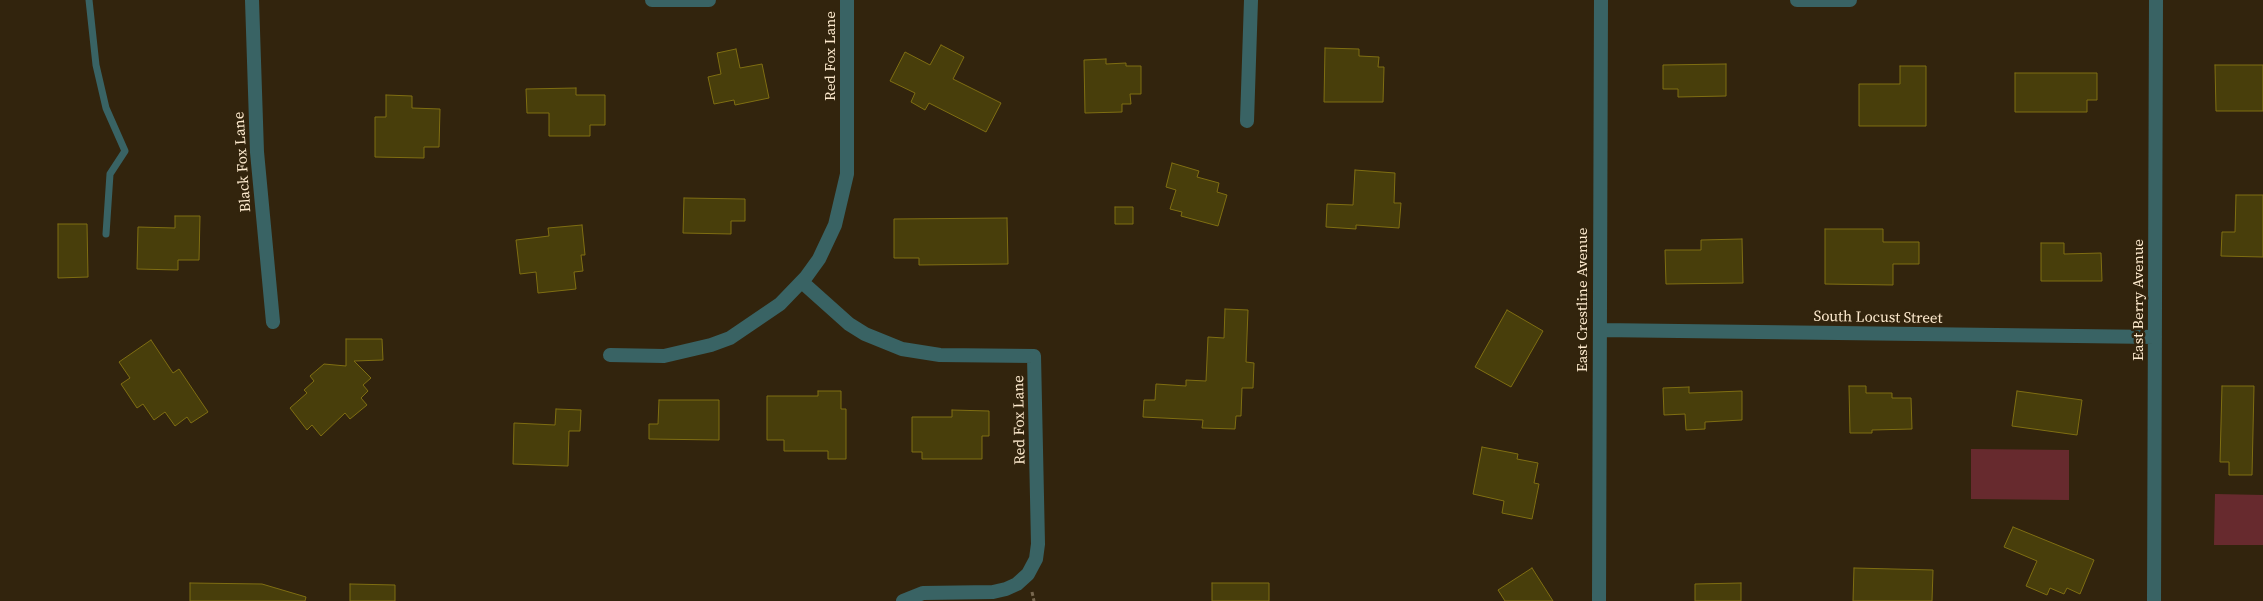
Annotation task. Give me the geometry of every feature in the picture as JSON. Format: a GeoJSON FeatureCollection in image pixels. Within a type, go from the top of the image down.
{"type":"FeatureCollection","features":[{"type":"Feature","properties":{"kind":"street","name":"Black Fox Lane"},"geometry":{"type":"LineString","coordinates":[[252,0],[257,152],[273,322]]}},
{"type":"Feature","properties":{"kind":"street"},"geometry":{"type":"LineString","coordinates":[[652,0],[709,0]]}},
{"type":"Feature","properties":{"kind":"street","name":"Red Fox Lane"},"geometry":{"type":"LineString","coordinates":[[610,355],[664,356],[711,345],[747,328],[780,304],[802,282],[819,259],[835,225],[847,174],[847,0]]}},
{"type":"Feature","properties":{"kind":"street"},"geometry":{"type":"LineString","coordinates":[[1247,121],[1250,0]]}},
{"type":"Feature","properties":{"kind":"street","name":"East Crestline Avenue"},"geometry":{"type":"LineString","coordinates":[[1599,601],[1600,0]]}},
{"type":"Feature","properties":{"kind":"street"},"geometry":{"type":"LineString","coordinates":[[1797,0],[1850,0]]}},
{"type":"Feature","properties":{"kind":"street","name":"East Berry Avenue"},"geometry":{"type":"LineString","coordinates":[[2154,601],[2156,0]]}},
{"type":"Feature","properties":{"kind":"street","name":"Red Fox Lane"},"geometry":{"type":"LineString","coordinates":[[802,282],[849,324],[865,334],[902,349],[940,355],[1034,356],[1038,544],[1036,559],[1028,574],[1017,584],[1000,591],[923,593],[903,601]]}},
{"type":"Feature","properties":{"kind":"street","name":"South Locust Street"},"geometry":{"type":"LineString","coordinates":[[1600,330],[2155,337]]}},
{"type":"Feature","properties":{"kind":"lane"},"geometry":{"type":"LineString","coordinates":[[89,0],[96,65],[106,108],[125,151],[110,174],[106,234]]}},
{"type":"Feature","properties":{"kind":"shaded area"},"geometry":{"type":"Polygon","coordinates":[[[1971,449],[2069,450],[2069,500],[1971,499],[1971,449]]]}},
{"type":"Feature","properties":{"kind":"shaded area"},"geometry":{"type":"Polygon","coordinates":[[[2215,494],[2263,495],[2263,545],[2214,545],[2215,494]]]}},
{"type":"Feature","properties":{"kind":"building"},"geometry":{"type":"Polygon","coordinates":[[[941,45],[964,57],[953,79],[1001,103],[986,132],[929,103],[925,110],[911,102],[915,93],[890,81],[905,52],[930,65],[941,45]]]}},
{"type":"Feature","properties":{"kind":"building"},"geometry":{"type":"Polygon","coordinates":[[[1325,48],[1359,49],[1359,56],[1379,57],[1378,67],[1384,67],[1383,102],[1324,102],[1325,48]]]}},
{"type":"Feature","properties":{"kind":"building"},"geometry":{"type":"Polygon","coordinates":[[[736,49],[740,68],[762,64],[769,98],[735,105],[734,100],[714,104],[708,77],[721,74],[717,53],[736,49]]]}},
{"type":"Feature","properties":{"kind":"building"},"geometry":{"type":"Polygon","coordinates":[[[1106,59],[1106,64],[1126,63],[1126,66],[1141,66],[1141,94],[1130,94],[1131,104],[1122,104],[1122,112],[1085,113],[1084,60],[1106,59]]]}},
{"type":"Feature","properties":{"kind":"building"},"geometry":{"type":"Polygon","coordinates":[[[1726,64],[1726,96],[1678,97],[1678,89],[1663,89],[1663,65],[1726,64]]]}},
{"type":"Feature","properties":{"kind":"building"},"geometry":{"type":"Polygon","coordinates":[[[2215,65],[2263,65],[2263,111],[2216,111],[2215,65]]]}},
{"type":"Feature","properties":{"kind":"building"},"geometry":{"type":"Polygon","coordinates":[[[1900,66],[1926,66],[1926,126],[1859,126],[1859,84],[1900,84],[1900,66]]]}},
{"type":"Feature","properties":{"kind":"building"},"geometry":{"type":"Polygon","coordinates":[[[2015,73],[2097,73],[2097,100],[2087,100],[2087,112],[2015,112],[2015,73]]]}},
{"type":"Feature","properties":{"kind":"building"},"geometry":{"type":"Polygon","coordinates":[[[576,88],[576,95],[605,95],[605,125],[590,125],[590,136],[549,136],[549,113],[527,113],[526,89],[576,88]]]}},
{"type":"Feature","properties":{"kind":"building"},"geometry":{"type":"Polygon","coordinates":[[[386,95],[412,96],[412,108],[440,109],[439,147],[424,147],[424,158],[375,157],[375,117],[386,117],[386,95]]]}},
{"type":"Feature","properties":{"kind":"building"},"geometry":{"type":"Polygon","coordinates":[[[1172,163],[1199,171],[1197,177],[1219,183],[1217,192],[1227,195],[1218,226],[1181,216],[1182,212],[1170,209],[1176,190],[1166,187],[1172,163]]]}},
{"type":"Feature","properties":{"kind":"building"},"geometry":{"type":"Polygon","coordinates":[[[1355,170],[1395,173],[1394,203],[1401,203],[1399,228],[1356,225],[1356,229],[1326,227],[1327,204],[1353,205],[1355,170]]]}},
{"type":"Feature","properties":{"kind":"building"},"geometry":{"type":"Polygon","coordinates":[[[2236,195],[2263,195],[2263,257],[2221,256],[2222,232],[2235,232],[2236,195]]]}},
{"type":"Feature","properties":{"kind":"building"},"geometry":{"type":"Polygon","coordinates":[[[684,198],[745,199],[745,221],[731,221],[731,234],[683,233],[684,198]]]}},
{"type":"Feature","properties":{"kind":"building"},"geometry":{"type":"Polygon","coordinates":[[[1115,207],[1133,207],[1133,224],[1115,224],[1115,207]]]}},
{"type":"Feature","properties":{"kind":"building"},"geometry":{"type":"Polygon","coordinates":[[[175,216],[200,216],[199,260],[178,260],[178,270],[137,269],[138,227],[175,228],[175,216]]]}},
{"type":"Feature","properties":{"kind":"building"},"geometry":{"type":"Polygon","coordinates":[[[1007,218],[1008,264],[919,265],[919,258],[894,258],[894,219],[1007,218]]]}},
{"type":"Feature","properties":{"kind":"building"},"geometry":{"type":"Polygon","coordinates":[[[58,224],[87,224],[88,277],[58,278],[58,224]]]}},
{"type":"Feature","properties":{"kind":"building"},"geometry":{"type":"Polygon","coordinates":[[[582,225],[585,255],[581,255],[583,271],[574,272],[576,289],[538,293],[536,272],[520,274],[516,240],[549,236],[548,228],[582,225]]]}},
{"type":"Feature","properties":{"kind":"building"},"geometry":{"type":"Polygon","coordinates":[[[1825,229],[1883,229],[1883,242],[1919,242],[1919,264],[1893,264],[1893,285],[1825,284],[1825,229]]]}},
{"type":"Feature","properties":{"kind":"building"},"geometry":{"type":"Polygon","coordinates":[[[1742,239],[1743,283],[1666,284],[1665,250],[1701,250],[1701,240],[1742,239]]]}},
{"type":"Feature","properties":{"kind":"building"},"geometry":{"type":"Polygon","coordinates":[[[2041,243],[2064,243],[2064,254],[2101,253],[2102,281],[2041,281],[2041,243]]]}},
{"type":"Feature","properties":{"kind":"building"},"geometry":{"type":"Polygon","coordinates":[[[1225,309],[1248,310],[1246,362],[1254,363],[1253,388],[1242,388],[1241,416],[1236,416],[1235,429],[1202,428],[1203,420],[1143,417],[1144,400],[1155,400],[1156,384],[1186,386],[1186,380],[1206,381],[1208,337],[1224,338],[1225,309]]]}},
{"type":"Feature","properties":{"kind":"building"},"geometry":{"type":"Polygon","coordinates":[[[1507,310],[1543,331],[1511,387],[1475,367],[1507,310]]]}},
{"type":"Feature","properties":{"kind":"building"},"geometry":{"type":"Polygon","coordinates":[[[346,339],[382,339],[383,360],[354,361],[371,378],[363,385],[368,391],[361,398],[367,405],[350,419],[345,413],[321,436],[312,425],[307,430],[290,408],[307,393],[304,390],[314,381],[310,376],[324,364],[346,366],[346,339]]]}},
{"type":"Feature","properties":{"kind":"building"},"geometry":{"type":"Polygon","coordinates":[[[151,340],[173,373],[179,369],[208,412],[191,423],[187,417],[175,426],[165,412],[154,420],[143,404],[137,408],[121,384],[130,378],[119,362],[151,340]]]}},
{"type":"Feature","properties":{"kind":"building"},"geometry":{"type":"Polygon","coordinates":[[[1849,386],[1866,386],[1866,393],[1892,393],[1892,398],[1911,398],[1912,429],[1872,430],[1872,433],[1850,433],[1849,386]]]}},
{"type":"Feature","properties":{"kind":"building"},"geometry":{"type":"Polygon","coordinates":[[[2222,386],[2254,386],[2252,475],[2229,475],[2229,462],[2220,462],[2222,386]]]}},
{"type":"Feature","properties":{"kind":"building"},"geometry":{"type":"Polygon","coordinates":[[[1689,387],[1689,393],[1742,391],[1742,420],[1705,422],[1705,429],[1686,430],[1685,414],[1664,415],[1663,388],[1689,387]]]}},
{"type":"Feature","properties":{"kind":"building"},"geometry":{"type":"Polygon","coordinates":[[[818,391],[841,391],[841,409],[846,409],[846,459],[828,459],[828,451],[784,451],[784,440],[767,440],[767,396],[818,396],[818,391]]]}},
{"type":"Feature","properties":{"kind":"building"},"geometry":{"type":"Polygon","coordinates":[[[2017,391],[2082,400],[2077,435],[2012,426],[2017,391]]]}},
{"type":"Feature","properties":{"kind":"building"},"geometry":{"type":"Polygon","coordinates":[[[659,400],[719,400],[719,440],[649,439],[649,424],[658,424],[659,400]]]}},
{"type":"Feature","properties":{"kind":"building"},"geometry":{"type":"Polygon","coordinates":[[[556,409],[581,410],[580,431],[569,431],[568,466],[513,464],[514,423],[555,425],[556,409]]]}},
{"type":"Feature","properties":{"kind":"building"},"geometry":{"type":"Polygon","coordinates":[[[952,410],[989,411],[989,436],[982,436],[982,459],[922,459],[922,452],[912,452],[912,417],[952,417],[952,410]]]}},
{"type":"Feature","properties":{"kind":"building"},"geometry":{"type":"Polygon","coordinates":[[[1482,447],[1518,454],[1517,459],[1538,463],[1534,483],[1539,484],[1532,519],[1502,513],[1504,501],[1473,494],[1482,447]]]}},
{"type":"Feature","properties":{"kind":"building"},"geometry":{"type":"Polygon","coordinates":[[[2013,527],[2094,560],[2080,594],[2067,588],[2064,594],[2050,588],[2047,595],[2026,586],[2037,561],[2004,547],[2013,527]]]}},
{"type":"Feature","properties":{"kind":"building"},"geometry":{"type":"Polygon","coordinates":[[[1532,568],[1553,601],[1505,601],[1498,590],[1532,568]]]}},
{"type":"Feature","properties":{"kind":"building"},"geometry":{"type":"Polygon","coordinates":[[[1854,568],[1933,570],[1932,601],[1853,601],[1854,568]]]}},
{"type":"Feature","properties":{"kind":"building"},"geometry":{"type":"Polygon","coordinates":[[[190,583],[262,584],[306,597],[305,601],[190,601],[190,583]]]}},
{"type":"Feature","properties":{"kind":"building"},"geometry":{"type":"Polygon","coordinates":[[[1212,583],[1269,583],[1269,601],[1212,601],[1212,583]]]}},
{"type":"Feature","properties":{"kind":"building"},"geometry":{"type":"Polygon","coordinates":[[[1741,583],[1741,601],[1695,601],[1695,584],[1741,583]]]}},
{"type":"Feature","properties":{"kind":"building"},"geometry":{"type":"Polygon","coordinates":[[[350,584],[395,585],[395,601],[350,601],[350,584]]]}}]}
